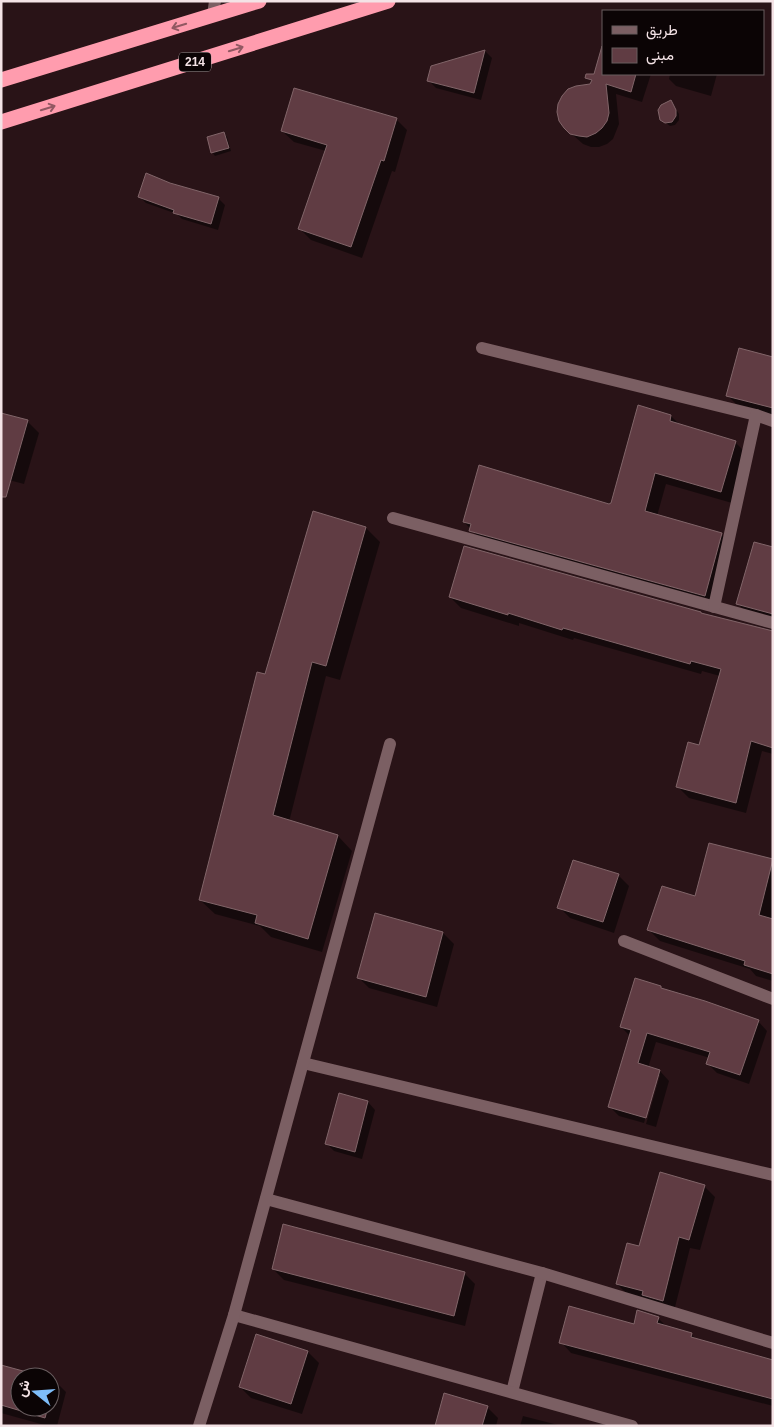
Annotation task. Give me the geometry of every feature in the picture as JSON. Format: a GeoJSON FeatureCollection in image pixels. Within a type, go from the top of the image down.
{"type":"FeatureCollection","features":[{"type":"Feature","properties":{"kind":"highway"},"geometry":{"type":"LineString","coordinates":[[1,80],[214,8],[259,1]]}},
{"type":"Feature","properties":{"kind":"highway","name":"214"},"geometry":{"type":"LineString","coordinates":[[1,122],[388,1]]}},
{"type":"Feature","properties":{"kind":"street"},"geometry":{"type":"LineString","coordinates":[[482,348],[756,415],[773,421]]}},
{"type":"Feature","properties":{"kind":"street"},"geometry":{"type":"LineString","coordinates":[[714,607],[756,415]]}},
{"type":"Feature","properties":{"kind":"street"},"geometry":{"type":"LineString","coordinates":[[393,518],[773,623]]}},
{"type":"Feature","properties":{"kind":"street"},"geometry":{"type":"LineString","coordinates":[[199,1426],[234,1314],[390,744]]}},
{"type":"Feature","properties":{"kind":"street"},"geometry":{"type":"LineString","coordinates":[[624,941],[773,999]]}},
{"type":"Feature","properties":{"kind":"street"},"geometry":{"type":"LineString","coordinates":[[303,1063],[773,1175]]}},
{"type":"Feature","properties":{"kind":"street"},"geometry":{"type":"LineString","coordinates":[[266,1199],[542,1273],[773,1343]]}},
{"type":"Feature","properties":{"kind":"street"},"geometry":{"type":"LineString","coordinates":[[512,1392],[542,1273]]}},
{"type":"Feature","properties":{"kind":"street"},"geometry":{"type":"LineString","coordinates":[[234,1314],[632,1426]]}},
{"type":"Feature","properties":{"kind":"building"},"geometry":{"type":"Polygon","coordinates":[[[602,46],[602,75],[636,75],[631,92],[606,84],[609,113],[607,121],[602,128],[587,137],[570,134],[559,121],[558,104],[568,89],[590,84],[592,80],[585,78],[586,74],[594,74],[602,46]]]}},
{"type":"Feature","properties":{"kind":"building"},"geometry":{"type":"Polygon","coordinates":[[[485,50],[474,93],[427,81],[431,66],[485,50]]]}},
{"type":"Feature","properties":{"kind":"building"},"geometry":{"type":"Polygon","coordinates":[[[294,88],[397,118],[384,161],[381,160],[351,247],[298,229],[327,145],[281,131],[294,88]]]}},
{"type":"Feature","properties":{"kind":"building"},"geometry":{"type":"Polygon","coordinates":[[[671,100],[676,110],[676,116],[672,122],[665,123],[660,120],[658,110],[661,105],[671,100]]]}},
{"type":"Feature","properties":{"kind":"building"},"geometry":{"type":"Polygon","coordinates":[[[224,132],[229,148],[211,153],[207,137],[224,132]]]}},
{"type":"Feature","properties":{"kind":"building"},"geometry":{"type":"Polygon","coordinates":[[[146,173],[170,183],[219,197],[211,224],[173,213],[174,210],[138,197],[146,173]]]}},
{"type":"Feature","properties":{"kind":"building"},"geometry":{"type":"Polygon","coordinates":[[[739,348],[773,357],[773,408],[726,396],[739,348]]]}},
{"type":"Feature","properties":{"kind":"building"},"geometry":{"type":"Polygon","coordinates":[[[638,405],[671,415],[670,421],[736,441],[721,492],[655,473],[645,511],[722,533],[705,596],[469,531],[471,524],[463,522],[479,465],[609,504],[611,503],[638,405]]]}},
{"type":"Feature","properties":{"kind":"building"},"geometry":{"type":"Polygon","coordinates":[[[1,413],[28,420],[6,497],[1,497],[1,413]]]}},
{"type":"Feature","properties":{"kind":"building"},"geometry":{"type":"Polygon","coordinates":[[[313,511],[366,527],[326,666],[312,662],[273,815],[338,835],[308,939],[255,923],[257,915],[199,900],[257,672],[265,674],[313,511]]]}},
{"type":"Feature","properties":{"kind":"building"},"geometry":{"type":"Polygon","coordinates":[[[754,542],[773,547],[773,614],[736,604],[754,542]]]}},
{"type":"Feature","properties":{"kind":"building"},"geometry":{"type":"Polygon","coordinates":[[[464,546],[701,613],[773,631],[773,748],[751,741],[736,803],[676,787],[688,742],[699,745],[721,669],[691,661],[690,664],[563,628],[562,630],[508,613],[508,615],[449,597],[464,546]]]}},
{"type":"Feature","properties":{"kind":"building"},"geometry":{"type":"Polygon","coordinates":[[[709,843],[773,859],[759,915],[773,919],[773,974],[744,965],[745,961],[647,930],[662,886],[695,896],[709,843]]]}},
{"type":"Feature","properties":{"kind":"building"},"geometry":{"type":"Polygon","coordinates":[[[573,860],[619,874],[603,922],[557,908],[573,860]]]}},
{"type":"Feature","properties":{"kind":"building"},"geometry":{"type":"Polygon","coordinates":[[[375,913],[443,932],[426,997],[357,978],[375,913]]]}},
{"type":"Feature","properties":{"kind":"building"},"geometry":{"type":"Polygon","coordinates":[[[635,978],[759,1020],[740,1075],[706,1064],[710,1052],[647,1033],[638,1063],[660,1070],[646,1118],[608,1107],[631,1030],[620,1027],[635,978]]]}},
{"type":"Feature","properties":{"kind":"building"},"geometry":{"type":"Polygon","coordinates":[[[339,1093],[368,1101],[355,1152],[325,1144],[339,1093]]]}},
{"type":"Feature","properties":{"kind":"building"},"geometry":{"type":"Polygon","coordinates":[[[660,1172],[705,1185],[689,1240],[679,1237],[663,1301],[642,1295],[643,1291],[616,1284],[627,1243],[639,1246],[660,1172]]]}},
{"type":"Feature","properties":{"kind":"building"},"geometry":{"type":"Polygon","coordinates":[[[283,1224],[465,1272],[454,1316],[272,1269],[283,1224]]]}},
{"type":"Feature","properties":{"kind":"building"},"geometry":{"type":"Polygon","coordinates":[[[569,1306],[634,1324],[637,1310],[659,1317],[657,1323],[692,1333],[691,1337],[773,1360],[773,1399],[559,1343],[569,1306]]]}},
{"type":"Feature","properties":{"kind":"building"},"geometry":{"type":"Polygon","coordinates":[[[256,1334],[308,1351],[291,1404],[239,1387],[256,1334]]]}},
{"type":"Feature","properties":{"kind":"building"},"geometry":{"type":"Polygon","coordinates":[[[1,1365],[10,1367],[10,1408],[1,1405],[1,1365]]]}},
{"type":"Feature","properties":{"kind":"building"},"geometry":{"type":"Polygon","coordinates":[[[444,1393],[488,1406],[482,1426],[435,1426],[444,1393]]]}}]}
